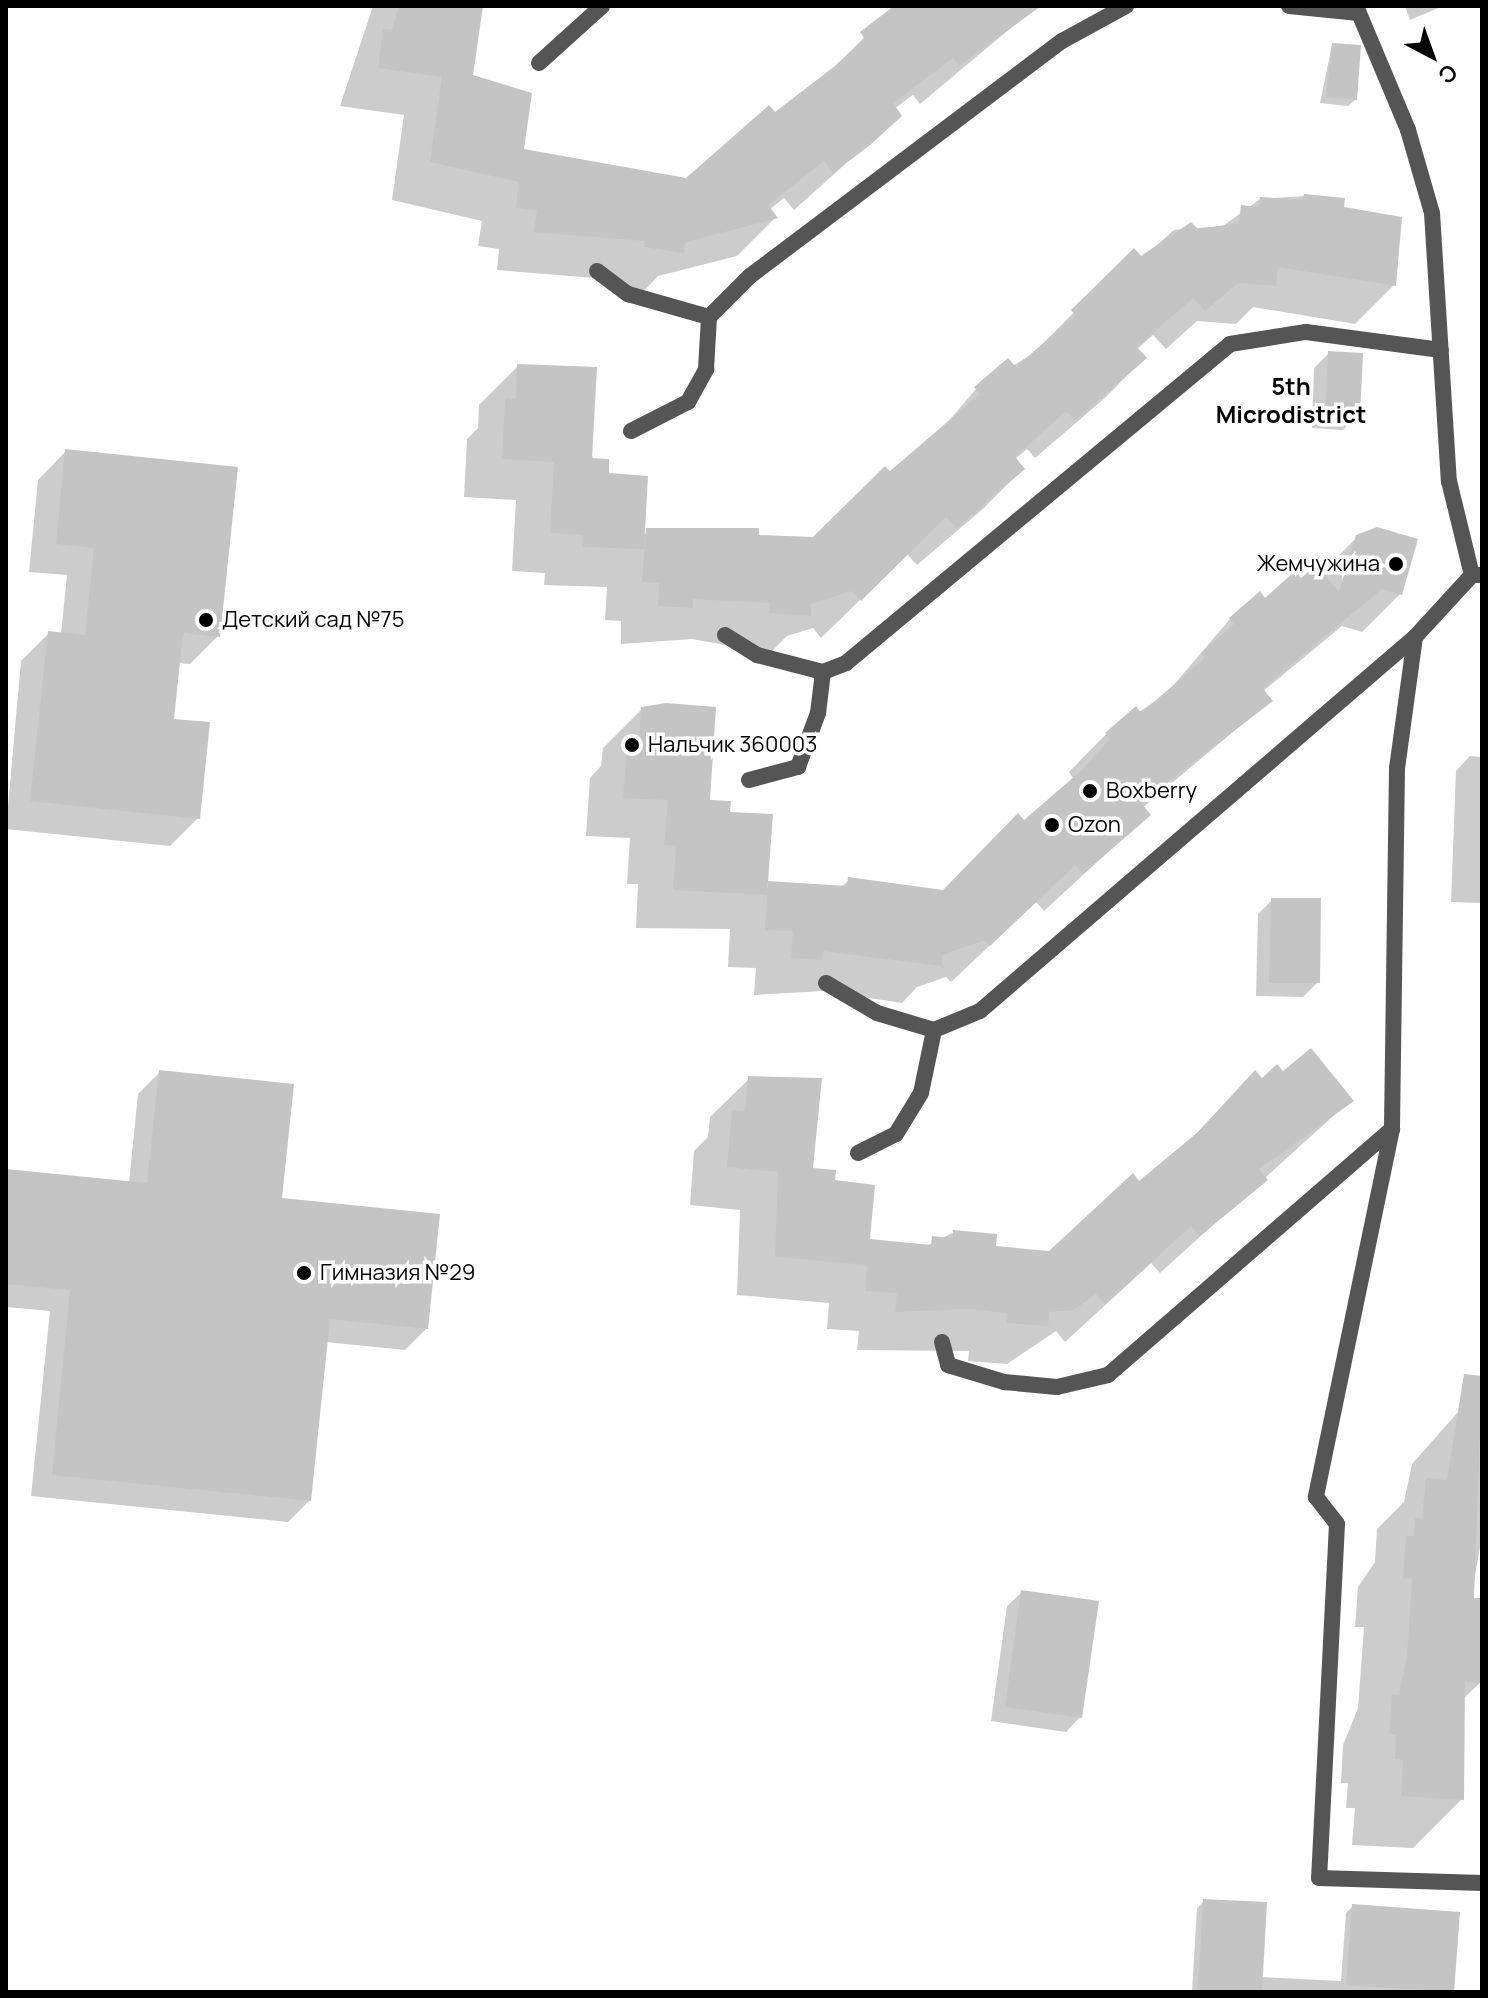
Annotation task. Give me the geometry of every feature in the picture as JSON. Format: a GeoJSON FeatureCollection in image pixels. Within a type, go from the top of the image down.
{"type":"FeatureCollection","features":[{"type":"Feature","properties":{"kind":"lane"},"geometry":{"type":"LineString","coordinates":[[539,63],[602,6]]}},
{"type":"Feature","properties":{"kind":"lane"},"geometry":{"type":"LineString","coordinates":[[631,431],[688,402],[706,369],[709,317],[750,276],[1062,41],[1126,6]]}},
{"type":"Feature","properties":{"kind":"lane"},"geometry":{"type":"LineString","coordinates":[[826,983],[877,1013],[934,1030],[980,1011],[1415,637],[1477,575],[1449,481],[1432,213],[1408,130],[1358,9],[1289,6]]}},
{"type":"Feature","properties":{"kind":"lane"},"geometry":{"type":"LineString","coordinates":[[597,271],[628,294],[709,317]]}},
{"type":"Feature","properties":{"kind":"lane"},"geometry":{"type":"LineString","coordinates":[[749,780],[798,767],[818,713],[823,672],[931,598],[1230,344],[1306,332],[1441,350]]}},
{"type":"Feature","properties":{"kind":"lane"},"geometry":{"type":"LineString","coordinates":[[725,635],[757,655],[823,672]]}},
{"type":"Feature","properties":{"kind":"lane"},"geometry":{"type":"LineString","coordinates":[[1415,637],[1397,768],[1392,1129],[1316,1497],[1337,1524],[1319,1878],[1482,1883]]}},
{"type":"Feature","properties":{"kind":"lane"},"geometry":{"type":"LineString","coordinates":[[858,1153],[896,1134],[921,1093],[934,1030]]}},
{"type":"Feature","properties":{"kind":"lane"},"geometry":{"type":"LineString","coordinates":[[942,1342],[948,1365],[1004,1382],[1057,1387],[1108,1375],[1392,1129]]}},
{"type":"Feature","properties":{"kind":"building"},"geometry":{"type":"Polygon","coordinates":[[[399,6],[483,6],[473,75],[532,93],[524,149],[686,178],[769,105],[775,112],[835,66],[865,39],[860,32],[894,6],[1041,6],[959,66],[953,58],[893,103],[902,116],[869,146],[833,173],[824,161],[768,205],[778,218],[686,242],[684,253],[644,247],[645,241],[534,232],[537,211],[516,208],[519,182],[430,162],[442,77],[378,68],[383,29],[392,30],[399,6]]]}},
{"type":"Feature","properties":{"kind":"building"},"geometry":{"type":"Polygon","coordinates":[[[1332,43],[1361,45],[1357,100],[1326,97],[1332,43]]]}},
{"type":"Feature","properties":{"kind":"building"},"geometry":{"type":"Polygon","coordinates":[[[1304,194],[1345,198],[1344,207],[1402,217],[1396,286],[1278,267],[1276,286],[1238,283],[1205,311],[1193,298],[1137,347],[1147,358],[1075,421],[1066,411],[1015,457],[1025,469],[957,528],[946,517],[861,601],[852,591],[811,604],[811,616],[769,613],[770,603],[693,599],[693,608],[658,606],[659,583],[642,582],[646,528],[759,528],[759,535],[813,537],[885,466],[890,471],[980,394],[974,387],[1008,358],[1016,367],[1075,315],[1071,310],[1134,248],[1141,256],[1191,222],[1198,229],[1239,223],[1241,205],[1259,207],[1260,197],[1303,200],[1304,194]]]}},
{"type":"Feature","properties":{"kind":"building"},"geometry":{"type":"Polygon","coordinates":[[[1328,351],[1363,353],[1360,416],[1325,415],[1328,351]]]}},
{"type":"Feature","properties":{"kind":"building"},"geometry":{"type":"Polygon","coordinates":[[[517,364],[597,367],[592,458],[609,459],[609,473],[648,476],[644,549],[582,547],[583,535],[550,533],[554,462],[502,459],[505,398],[516,399],[517,364]]]}},
{"type":"Feature","properties":{"kind":"building"},"geometry":{"type":"Polygon","coordinates":[[[65,449],[238,467],[220,637],[183,633],[174,719],[210,722],[200,819],[30,801],[48,631],[85,635],[94,548],[56,544],[65,449]]]}},
{"type":"Feature","properties":{"kind":"building"},"geometry":{"type":"Polygon","coordinates":[[[1377,527],[1418,539],[1402,595],[1382,589],[1319,641],[1263,689],[1273,701],[1141,803],[1151,815],[1083,874],[1075,865],[990,946],[985,940],[942,955],[942,966],[823,951],[822,960],[791,958],[793,931],[765,930],[768,881],[847,886],[848,877],[943,890],[1018,813],[1024,820],[1081,771],[1110,739],[1105,733],[1136,706],[1141,713],[1205,658],[1201,653],[1234,624],[1229,618],[1260,591],[1265,598],[1295,571],[1301,578],[1316,565],[1339,592],[1356,535],[1377,527]]]}},
{"type":"Feature","properties":{"kind":"building"},"geometry":{"type":"Polygon","coordinates":[[[666,703],[716,707],[710,800],[731,801],[730,812],[773,814],[767,895],[673,890],[676,846],[664,845],[668,800],[623,798],[628,737],[639,738],[641,707],[666,703]]]}},
{"type":"Feature","properties":{"kind":"building"},"geometry":{"type":"Polygon","coordinates":[[[1271,898],[1321,898],[1320,983],[1269,983],[1271,898]]]}},
{"type":"Feature","properties":{"kind":"building"},"geometry":{"type":"Polygon","coordinates":[[[1311,1048],[1354,1101],[1259,1169],[1268,1180],[1200,1236],[1191,1226],[1105,1305],[1096,1294],[1074,1310],[1049,1312],[1048,1326],[1006,1323],[1007,1313],[967,1309],[895,1312],[897,1293],[865,1291],[867,1265],[775,1257],[778,1172],[727,1167],[732,1110],[745,1111],[748,1076],[822,1078],[813,1168],[836,1170],[835,1180],[875,1185],[870,1239],[931,1245],[932,1236],[953,1238],[953,1230],[997,1234],[996,1246],[1049,1251],[1133,1173],[1139,1181],[1198,1132],[1255,1070],[1262,1078],[1277,1064],[1283,1071],[1311,1048]]]}},
{"type":"Feature","properties":{"kind":"building"},"geometry":{"type":"Polygon","coordinates":[[[159,1070],[294,1084],[282,1198],[440,1214],[428,1329],[330,1319],[311,1501],[52,1475],[70,1290],[6,1284],[6,1169],[147,1183],[159,1070]]]}},
{"type":"Feature","properties":{"kind":"building"},"geometry":{"type":"Polygon","coordinates":[[[1464,1374],[1482,1376],[1474,1598],[1482,1598],[1482,1683],[1465,1682],[1464,1800],[1401,1796],[1403,1760],[1395,1759],[1396,1735],[1389,1734],[1392,1694],[1399,1695],[1407,1657],[1412,1579],[1403,1578],[1406,1536],[1414,1536],[1415,1518],[1422,1519],[1426,1478],[1447,1480],[1464,1374]]]}},
{"type":"Feature","properties":{"kind":"building"},"geometry":{"type":"Polygon","coordinates":[[[1021,1590],[1099,1601],[1082,1718],[1005,1707],[1021,1590]]]}},
{"type":"Feature","properties":{"kind":"building"},"geometry":{"type":"Polygon","coordinates":[[[1203,1899],[1267,1902],[1262,1992],[1198,1992],[1203,1899]]]}},
{"type":"Feature","properties":{"kind":"building"},"geometry":{"type":"Polygon","coordinates":[[[1352,1904],[1460,1912],[1454,1992],[1346,1985],[1352,1904]]]}},
{"type":"Feature","properties":{"kind":"place","name":"Жемчужина"},"geometry":{"type":"Point","coordinates":[1396,564]}},
{"type":"Feature","properties":{"kind":"place","name":"Детский сад №75"},"geometry":{"type":"Point","coordinates":[206,620]}},
{"type":"Feature","properties":{"kind":"place","name":"Нальчик 360003"},"geometry":{"type":"Point","coordinates":[632,745]}},
{"type":"Feature","properties":{"kind":"place","name":"Boxberry"},"geometry":{"type":"Point","coordinates":[1090,791]}},
{"type":"Feature","properties":{"kind":"place","name":"Ozon"},"geometry":{"type":"Point","coordinates":[1052,825]}},
{"type":"Feature","properties":{"kind":"place","name":"Гимназия №29"},"geometry":{"type":"Point","coordinates":[304,1273]}},
{"type":"Feature","properties":{"kind":"district","name":"5th Microdistrict"},"geometry":{"type":"Point","coordinates":[1291,400]}}]}
